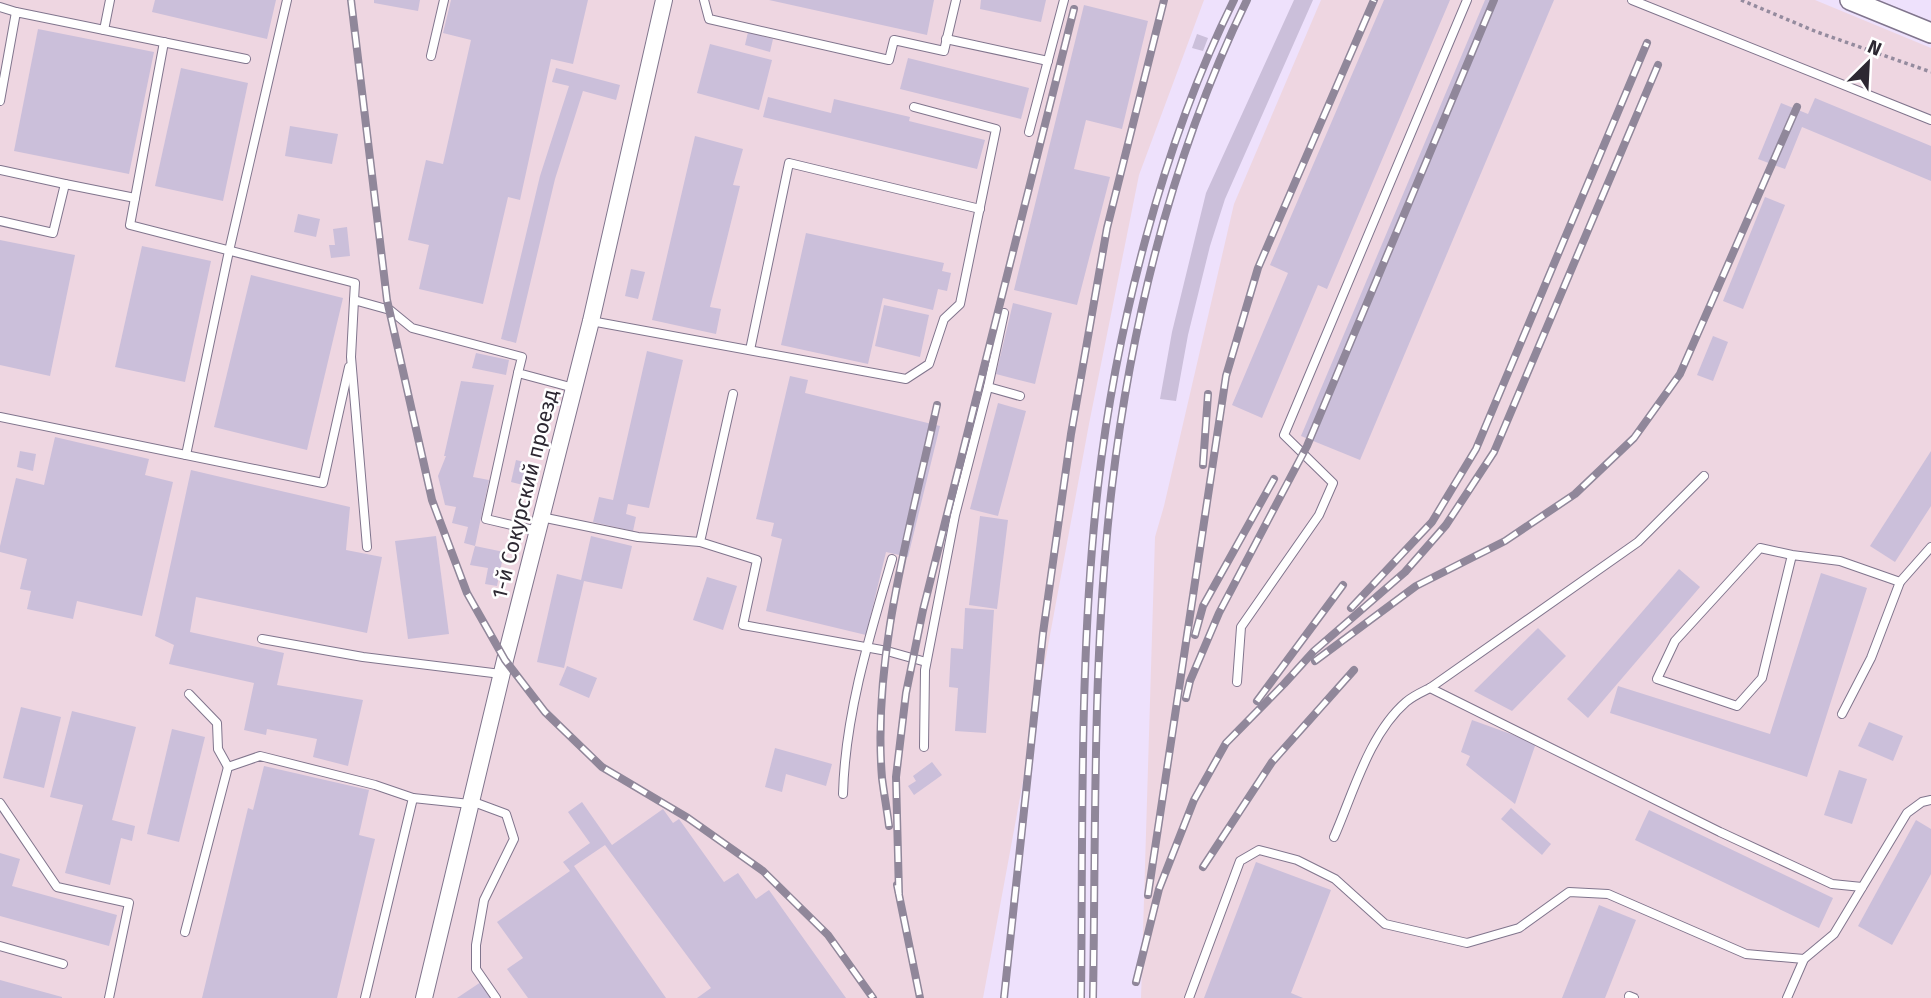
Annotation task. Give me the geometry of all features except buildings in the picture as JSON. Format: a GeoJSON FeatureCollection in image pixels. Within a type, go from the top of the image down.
{"type":"FeatureCollection","features":[{"type":"Feature","properties":{"kind":"street","name":"1-й Сокурский проезд"},"geometry":{"type":"LineString","coordinates":[[424,998],[591,321],[664,0]]}},
{"type":"Feature","properties":{"kind":"street"},"geometry":{"type":"LineString","coordinates":[[1850,0],[1931,33]]}},
{"type":"Feature","properties":{"kind":"lane"},"geometry":{"type":"LineString","coordinates":[[104,30],[110,0]]}},
{"type":"Feature","properties":{"kind":"lane"},"geometry":{"type":"LineString","coordinates":[[186,455],[229,251],[287,0]]}},
{"type":"Feature","properties":{"kind":"lane"},"geometry":{"type":"LineString","coordinates":[[431,56],[444,0]]}},
{"type":"Feature","properties":{"kind":"lane"},"geometry":{"type":"LineString","coordinates":[[704,0],[709,19],[889,60],[894,40],[944,51],[956,0]]}},
{"type":"Feature","properties":{"kind":"lane"},"geometry":{"type":"LineString","coordinates":[[1029,132],[1064,0]]}},
{"type":"Feature","properties":{"kind":"lane"},"geometry":{"type":"LineString","coordinates":[[1237,682],[1241,627],[1319,515],[1333,483],[1284,435],[1467,0]]}},
{"type":"Feature","properties":{"kind":"lane"},"geometry":{"type":"LineString","coordinates":[[1632,0],[1931,120]]}},
{"type":"Feature","properties":{"kind":"lane"},"geometry":{"type":"LineString","coordinates":[[0,7],[246,59]]}},
{"type":"Feature","properties":{"kind":"lane"},"geometry":{"type":"LineString","coordinates":[[0,101],[16,12]]}},
{"type":"Feature","properties":{"kind":"lane"},"geometry":{"type":"LineString","coordinates":[[946,39],[1048,61]]}},
{"type":"Feature","properties":{"kind":"lane"},"geometry":{"type":"LineString","coordinates":[[164,42],[130,225],[355,283],[351,357],[367,547]]}},
{"type":"Feature","properties":{"kind":"lane"},"geometry":{"type":"LineString","coordinates":[[591,321],[906,379],[929,364],[944,319],[960,304],[996,129],[914,107]]}},
{"type":"Feature","properties":{"kind":"lane"},"geometry":{"type":"LineString","coordinates":[[750,350],[789,163],[980,209]]}},
{"type":"Feature","properties":{"kind":"lane"},"geometry":{"type":"LineString","coordinates":[[0,170],[135,198]]}},
{"type":"Feature","properties":{"kind":"lane"},"geometry":{"type":"LineString","coordinates":[[0,221],[53,233],[65,184]]}},
{"type":"Feature","properties":{"kind":"lane"},"geometry":{"type":"LineString","coordinates":[[354,300],[390,310],[412,328],[522,357],[486,519],[700,542],[757,560],[743,625],[914,657],[926,662]]}},
{"type":"Feature","properties":{"kind":"lane"},"geometry":{"type":"LineString","coordinates":[[924,747],[926,662],[955,515],[1004,313]]}},
{"type":"Feature","properties":{"kind":"lane"},"geometry":{"type":"LineString","coordinates":[[0,417],[323,484],[351,357]]}},
{"type":"Feature","properties":{"kind":"lane"},"geometry":{"type":"LineString","coordinates":[[518,373],[574,388]]}},
{"type":"Feature","properties":{"kind":"lane"},"geometry":{"type":"LineString","coordinates":[[988,387],[1020,396]]}},
{"type":"Feature","properties":{"kind":"lane"},"geometry":{"type":"LineString","coordinates":[[700,542],[733,394]]}},
{"type":"Feature","properties":{"kind":"lane"},"geometry":{"type":"LineString","coordinates":[[1334,838],[1376,740],[1408,700],[1430,688],[1638,542],[1704,475]]}},
{"type":"Feature","properties":{"kind":"lane"},"geometry":{"type":"LineString","coordinates":[[1842,714],[1871,658],[1900,582],[1931,547]]}},
{"type":"Feature","properties":{"kind":"lane"},"geometry":{"type":"LineString","coordinates":[[1792,555],[1762,678],[1737,706],[1657,679],[1675,641],[1760,548],[1840,561],[1900,582]]}},
{"type":"Feature","properties":{"kind":"lane"},"geometry":{"type":"LineString","coordinates":[[844,794],[844,763],[866,648],[892,559]]}},
{"type":"Feature","properties":{"kind":"lane"},"geometry":{"type":"LineString","coordinates":[[262,639],[363,657],[502,674]]}},
{"type":"Feature","properties":{"kind":"lane"},"geometry":{"type":"LineString","coordinates":[[1430,688],[1795,867],[1832,884],[1862,887]]}},
{"type":"Feature","properties":{"kind":"lane"},"geometry":{"type":"LineString","coordinates":[[186,932],[229,767],[218,750],[217,723],[189,694]]}},
{"type":"Feature","properties":{"kind":"lane"},"geometry":{"type":"LineString","coordinates":[[229,767],[260,756],[375,785],[413,798],[470,803],[506,814],[514,839],[484,900],[476,945],[476,969],[496,998]]}},
{"type":"Feature","properties":{"kind":"lane"},"geometry":{"type":"LineString","coordinates":[[365,998],[413,798]]}},
{"type":"Feature","properties":{"kind":"lane"},"geometry":{"type":"LineString","coordinates":[[1787,998],[1804,959],[1834,934],[1907,813],[1922,802],[1931,800]]}},
{"type":"Feature","properties":{"kind":"lane"},"geometry":{"type":"LineString","coordinates":[[0,803],[57,887],[129,903],[109,998]]}},
{"type":"Feature","properties":{"kind":"lane"},"geometry":{"type":"LineString","coordinates":[[1189,998],[1240,860],[1259,850],[1297,860],[1335,879],[1385,924],[1467,943],[1519,929],[1569,892],[1608,894],[1746,954],[1804,959]]}},
{"type":"Feature","properties":{"kind":"lane"},"geometry":{"type":"LineString","coordinates":[[0,946],[63,964]]}},
{"type":"Feature","properties":{"kind":"path"},"geometry":{"type":"LineString","coordinates":[[1741,0],[1818,32],[1931,72]]}},
{"type":"Feature","properties":{"kind":"shaded area"},"geometry":{"type":"Polygon","coordinates":[[[0,0],[1204,0],[1139,175],[1089,424],[983,998],[0,998],[0,0]]]}},
{"type":"Feature","properties":{"kind":"shaded area"},"geometry":{"type":"Polygon","coordinates":[[[1321,0],[1815,0],[1931,48],[1931,998],[1141,998],[1155,537],[1234,204],[1321,0]]]}},
{"type":"Feature","properties":{"kind":"railway"},"geometry":{"type":"LineString","coordinates":[[351,0],[387,300],[432,500],[467,593],[505,660],[545,712],[602,767],[688,818],[763,871],[828,935],[873,998]]}},
{"type":"Feature","properties":{"kind":"railway"},"geometry":{"type":"LineString","coordinates":[[1004,998],[1043,633],[1071,434],[1107,228],[1164,0]]}},
{"type":"Feature","properties":{"kind":"railway"},"geometry":{"type":"LineString","coordinates":[[1081,998],[1085,678],[1092,550],[1106,426],[1130,300],[1146,237],[1185,114],[1234,0]]}},
{"type":"Feature","properties":{"kind":"railway"},"geometry":{"type":"LineString","coordinates":[[1093,998],[1096,742],[1101,614],[1112,486],[1121,423],[1131,361],[1159,237],[1198,117],[1247,0]]}},
{"type":"Feature","properties":{"kind":"railway"},"geometry":{"type":"LineString","coordinates":[[1148,895],[1226,376],[1258,268],[1374,0]]}},
{"type":"Feature","properties":{"kind":"railway"},"geometry":{"type":"LineString","coordinates":[[1186,698],[1190,681],[1219,613],[1307,446],[1494,0]]}},
{"type":"Feature","properties":{"kind":"railway"},"geometry":{"type":"LineString","coordinates":[[899,894],[896,777],[906,693],[923,610],[1074,9]]}},
{"type":"Feature","properties":{"kind":"railway"},"geometry":{"type":"LineString","coordinates":[[1351,608],[1432,522],[1476,449],[1647,43]]}},
{"type":"Feature","properties":{"kind":"railway"},"geometry":{"type":"LineString","coordinates":[[1136,982],[1159,889],[1194,800],[1226,743],[1314,651],[1405,572],[1446,525],[1494,452],[1658,65]]}},
{"type":"Feature","properties":{"kind":"railway"},"geometry":{"type":"LineString","coordinates":[[1315,661],[1416,586],[1505,541],[1575,494],[1634,438],[1680,374],[1797,107]]}},
{"type":"Feature","properties":{"kind":"railway"},"geometry":{"type":"LineString","coordinates":[[1203,465],[1208,394]]}},
{"type":"Feature","properties":{"kind":"railway"},"geometry":{"type":"LineString","coordinates":[[889,826],[882,778],[880,731],[888,637],[937,405]]}},
{"type":"Feature","properties":{"kind":"railway"},"geometry":{"type":"LineString","coordinates":[[1195,635],[1203,606],[1274,479]]}},
{"type":"Feature","properties":{"kind":"railway"},"geometry":{"type":"LineString","coordinates":[[1257,701],[1343,585]]}},
{"type":"Feature","properties":{"kind":"railway"},"geometry":{"type":"LineString","coordinates":[[1203,867],[1272,762],[1354,670]]}},
{"type":"Feature","properties":{"kind":"railway"},"geometry":{"type":"LineString","coordinates":[[897,885],[920,998]]}}]}
